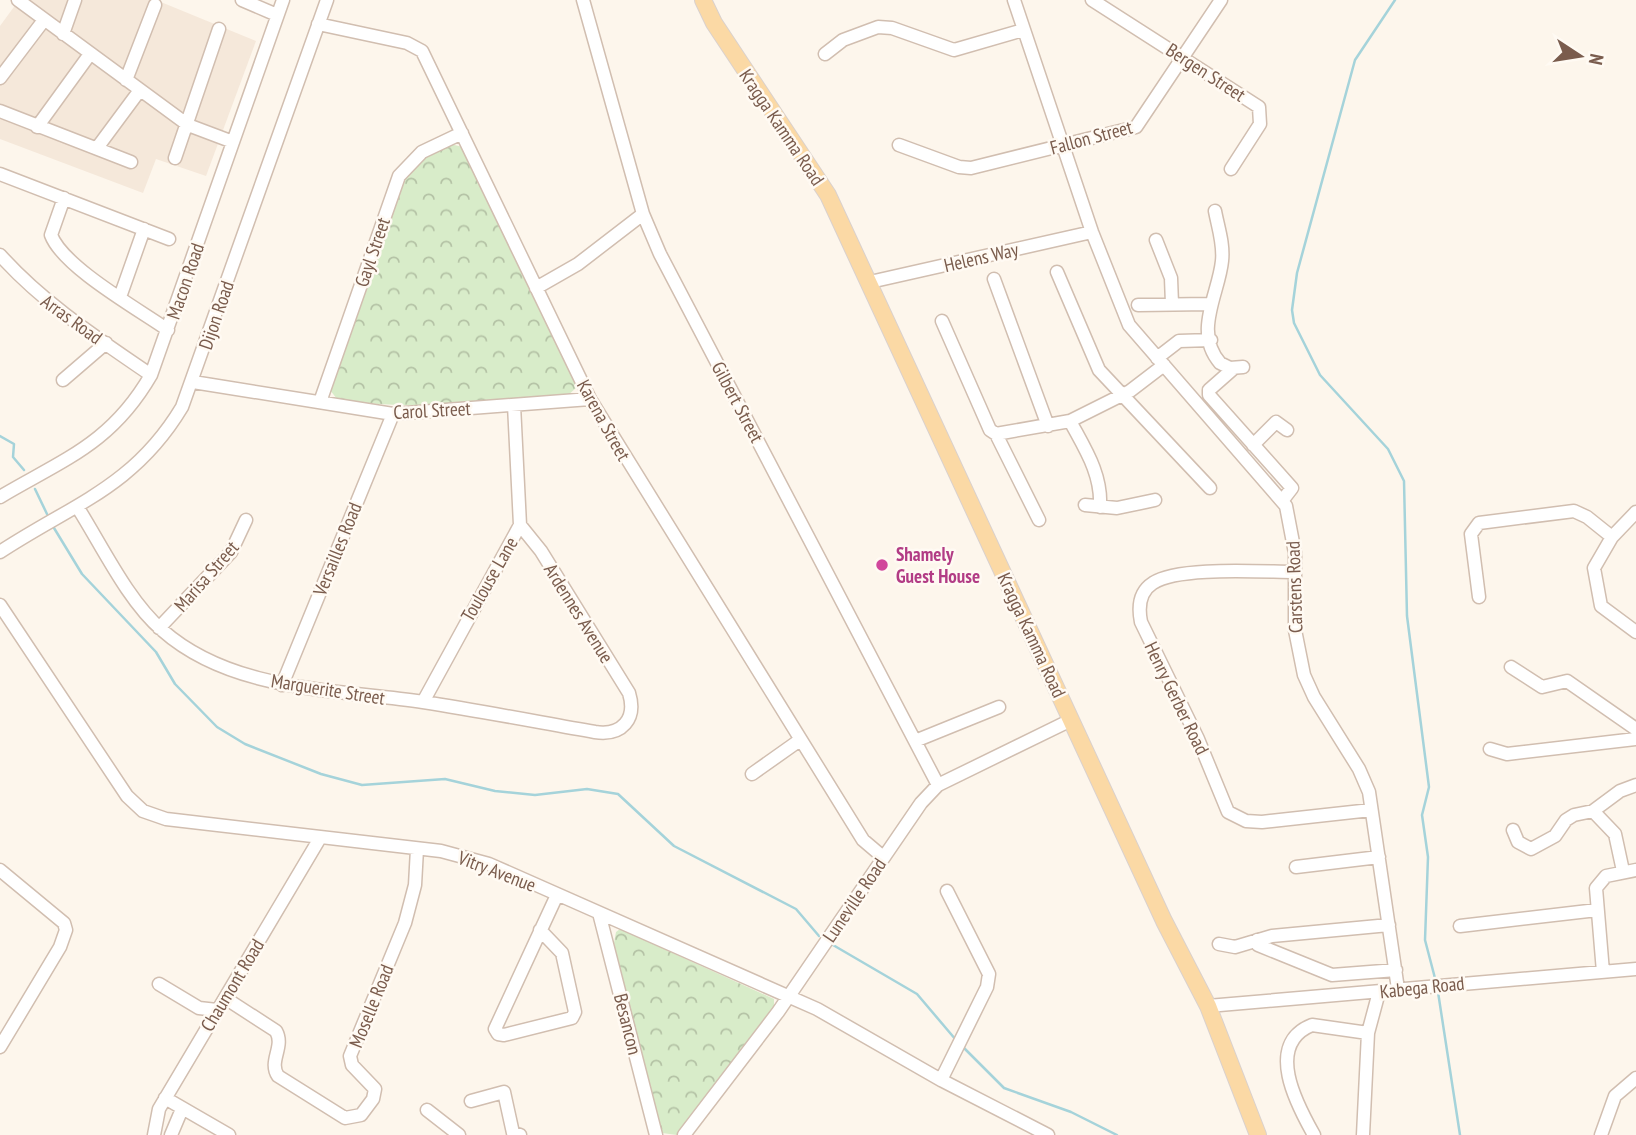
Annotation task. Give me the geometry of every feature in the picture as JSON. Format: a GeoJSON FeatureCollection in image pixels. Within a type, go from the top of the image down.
{"type":"FeatureCollection","features":[{"type":"Feature","properties":{"kind":"main road","name":"Kragga Kamma Road"},"geometry":{"type":"LineString","coordinates":[[703,0],[744,71],[815,173],[870,282],[1164,921],[1208,1006],[1258,1135]]}},
{"type":"Feature","properties":{"kind":"street"},"geometry":{"type":"LineString","coordinates":[[18,0],[188,125],[233,142]]}},
{"type":"Feature","properties":{"kind":"street"},"geometry":{"type":"LineString","coordinates":[[63,34],[75,0]]}},
{"type":"Feature","properties":{"kind":"street"},"geometry":{"type":"LineString","coordinates":[[242,0],[277,15]]}},
{"type":"Feature","properties":{"kind":"street","name":"Macon Road"},"geometry":{"type":"LineString","coordinates":[[0,498],[98,440],[127,411],[150,375],[282,0]]}},
{"type":"Feature","properties":{"kind":"street","name":"Dijon Road"},"geometry":{"type":"LineString","coordinates":[[0,552],[78,508],[134,470],[155,448],[182,407],[327,0]]}},
{"type":"Feature","properties":{"kind":"street","name":"Gilbert Street"},"geometry":{"type":"LineString","coordinates":[[583,0],[643,214],[660,254],[938,785]]}},
{"type":"Feature","properties":{"kind":"street","name":"Carstens Road"},"geometry":{"type":"LineString","coordinates":[[1014,0],[1092,232],[1129,325],[1282,501],[1290,516],[1295,572],[1294,631],[1304,675],[1314,697],[1359,769],[1369,792],[1396,971],[1403,988]]}},
{"type":"Feature","properties":{"kind":"street","name":"Bergen Street"},"geometry":{"type":"LineString","coordinates":[[1092,0],[1261,110],[1260,124],[1231,169]]}},
{"type":"Feature","properties":{"kind":"street","name":"Fallon Street"},"geometry":{"type":"LineString","coordinates":[[899,145],[965,168],[1140,124],[1221,0]]}},
{"type":"Feature","properties":{"kind":"street"},"geometry":{"type":"LineString","coordinates":[[126,80],[155,5]]}},
{"type":"Feature","properties":{"kind":"street"},"geometry":{"type":"LineString","coordinates":[[0,78],[44,20]]}},
{"type":"Feature","properties":{"kind":"street","name":"Karena Street"},"geometry":{"type":"LineString","coordinates":[[318,24],[415,46],[427,58],[590,399],[863,839],[883,857]]}},
{"type":"Feature","properties":{"kind":"street"},"geometry":{"type":"LineString","coordinates":[[825,54],[843,40],[878,27],[892,28],[954,50],[1023,30]]}},
{"type":"Feature","properties":{"kind":"street"},"geometry":{"type":"LineString","coordinates":[[176,158],[219,29]]}},
{"type":"Feature","properties":{"kind":"street"},"geometry":{"type":"LineString","coordinates":[[37,127],[90,54]]}},
{"type":"Feature","properties":{"kind":"street"},"geometry":{"type":"LineString","coordinates":[[97,148],[140,90]]}},
{"type":"Feature","properties":{"kind":"street"},"geometry":{"type":"LineString","coordinates":[[0,111],[131,162]]}},
{"type":"Feature","properties":{"kind":"street","name":"Gayl Street"},"geometry":{"type":"LineString","coordinates":[[320,402],[399,176],[422,152],[462,133]]}},
{"type":"Feature","properties":{"kind":"street"},"geometry":{"type":"LineString","coordinates":[[0,174],[169,239]]}},
{"type":"Feature","properties":{"kind":"street"},"geometry":{"type":"LineString","coordinates":[[64,198],[53,224],[53,241],[76,266],[168,330]]}},
{"type":"Feature","properties":{"kind":"street"},"geometry":{"type":"LineString","coordinates":[[1215,211],[1222,258],[1218,284],[1209,304],[1211,340],[1218,360],[1239,368],[1209,390],[1209,396],[1292,488],[1282,501]]}},
{"type":"Feature","properties":{"kind":"street"},"geometry":{"type":"LineString","coordinates":[[536,288],[578,264],[643,214]]}},
{"type":"Feature","properties":{"kind":"street"},"geometry":{"type":"LineString","coordinates":[[120,297],[144,229]]}},
{"type":"Feature","properties":{"kind":"street","name":"Helens Way"},"geometry":{"type":"LineString","coordinates":[[870,282],[1092,232]]}},
{"type":"Feature","properties":{"kind":"street"},"geometry":{"type":"LineString","coordinates":[[1156,240],[1171,278],[1172,304]]}},
{"type":"Feature","properties":{"kind":"street","name":"Arras Road"},"geometry":{"type":"LineString","coordinates":[[0,255],[26,284],[150,375]]}},
{"type":"Feature","properties":{"kind":"street"},"geometry":{"type":"LineString","coordinates":[[1057,272],[1099,370],[1210,488]]}},
{"type":"Feature","properties":{"kind":"street"},"geometry":{"type":"LineString","coordinates":[[994,279],[1048,426]]}},
{"type":"Feature","properties":{"kind":"street"},"geometry":{"type":"LineString","coordinates":[[1138,304],[1209,304]]}},
{"type":"Feature","properties":{"kind":"street"},"geometry":{"type":"LineString","coordinates":[[942,321],[990,430],[996,434],[1039,520]]}},
{"type":"Feature","properties":{"kind":"street"},"geometry":{"type":"LineString","coordinates":[[996,434],[1070,421],[1123,394],[1161,362],[1179,341],[1211,340]]}},
{"type":"Feature","properties":{"kind":"street"},"geometry":{"type":"LineString","coordinates":[[64,380],[106,343]]}},
{"type":"Feature","properties":{"kind":"street","name":"Carol Street"},"geometry":{"type":"LineString","coordinates":[[192,382],[393,414],[590,399]]}},
{"type":"Feature","properties":{"kind":"street","name":"Toulouse Lane"},"geometry":{"type":"LineString","coordinates":[[423,702],[520,525],[514,405]]}},
{"type":"Feature","properties":{"kind":"street","name":"Versailles Road"},"geometry":{"type":"LineString","coordinates":[[282,685],[393,414]]}},
{"type":"Feature","properties":{"kind":"street"},"geometry":{"type":"LineString","coordinates":[[1070,421],[1096,470],[1100,485],[1100,507]]}},
{"type":"Feature","properties":{"kind":"street"},"geometry":{"type":"LineString","coordinates":[[1253,445],[1276,422],[1287,430]]}},
{"type":"Feature","properties":{"kind":"street"},"geometry":{"type":"LineString","coordinates":[[1085,505],[1126,508],[1155,500]]}},
{"type":"Feature","properties":{"kind":"street","name":"Marguerite Street"},"geometry":{"type":"LineString","coordinates":[[78,508],[141,607],[159,628],[198,654],[282,685],[423,702],[605,734],[624,727],[632,704]]}},
{"type":"Feature","properties":{"kind":"street"},"geometry":{"type":"LineString","coordinates":[[1479,597],[1471,534],[1479,523],[1574,511],[1587,517],[1612,537]]}},
{"type":"Feature","properties":{"kind":"street"},"geometry":{"type":"LineString","coordinates":[[1635,629],[1601,606],[1595,564],[1612,537],[1636,512]]}},
{"type":"Feature","properties":{"kind":"street","name":"Marisa Street"},"geometry":{"type":"LineString","coordinates":[[159,628],[231,552],[246,520]]}},
{"type":"Feature","properties":{"kind":"street","name":"Ardennes Avenue"},"geometry":{"type":"LineString","coordinates":[[520,525],[541,551],[629,693],[632,704]]}},
{"type":"Feature","properties":{"kind":"street","name":"Henry Gerber Road"},"geometry":{"type":"LineString","coordinates":[[1295,572],[1224,572],[1160,579],[1142,594],[1139,608],[1141,622],[1198,739],[1228,812],[1246,821],[1262,822],[1371,810]]}},
{"type":"Feature","properties":{"kind":"street","name":"Vitry Avenue"},"geometry":{"type":"LineString","coordinates":[[0,605],[127,796],[143,811],[166,819],[457,854],[489,864],[789,996],[856,1029],[941,1080],[1048,1135]]}},
{"type":"Feature","properties":{"kind":"street"},"geometry":{"type":"LineString","coordinates":[[1511,667],[1542,687],[1567,681],[1636,729]]}},
{"type":"Feature","properties":{"kind":"street"},"geometry":{"type":"LineString","coordinates":[[915,741],[999,706]]}},
{"type":"Feature","properties":{"kind":"street","name":"Luneville Road"},"geometry":{"type":"LineString","coordinates":[[684,1135],[789,996],[883,857],[938,785],[1071,720]]}},
{"type":"Feature","properties":{"kind":"street"},"geometry":{"type":"LineString","coordinates":[[1490,749],[1507,754],[1636,739]]}},
{"type":"Feature","properties":{"kind":"street"},"geometry":{"type":"LineString","coordinates":[[752,774],[800,740]]}},
{"type":"Feature","properties":{"kind":"street"},"geometry":{"type":"LineString","coordinates":[[1513,830],[1518,842],[1531,849],[1555,836],[1566,820],[1574,815],[1593,811],[1620,790],[1636,785]]}},
{"type":"Feature","properties":{"kind":"street"},"geometry":{"type":"LineString","coordinates":[[1593,811],[1615,834],[1630,871],[1606,876],[1598,884],[1597,910],[1603,972]]}},
{"type":"Feature","properties":{"kind":"street","name":"Chaumont Road"},"geometry":{"type":"LineString","coordinates":[[154,1135],[154,1120],[165,1098],[320,838]]}},
{"type":"Feature","properties":{"kind":"street","name":"Moselle Road"},"geometry":{"type":"LineString","coordinates":[[225,998],[276,1031],[279,1045],[274,1066],[278,1076],[345,1118],[361,1115],[373,1099],[375,1089],[352,1065],[350,1056],[405,923],[415,886],[417,849]]}},
{"type":"Feature","properties":{"kind":"street"},"geometry":{"type":"LineString","coordinates":[[1296,867],[1378,857]]}},
{"type":"Feature","properties":{"kind":"street"},"geometry":{"type":"LineString","coordinates":[[0,870],[64,923],[66,930],[60,947],[6,1024],[0,1047]]}},
{"type":"Feature","properties":{"kind":"street"},"geometry":{"type":"LineString","coordinates":[[941,1080],[987,987],[989,974],[947,891]]}},
{"type":"Feature","properties":{"kind":"street"},"geometry":{"type":"LineString","coordinates":[[540,930],[562,953],[575,1013],[572,1018],[504,1035],[498,1034],[495,1029],[540,930],[557,895]]}},
{"type":"Feature","properties":{"kind":"street"},"geometry":{"type":"LineString","coordinates":[[1460,926],[1597,910]]}},
{"type":"Feature","properties":{"kind":"street","name":"Besancon"},"geometry":{"type":"LineString","coordinates":[[599,914],[656,1135]]}},
{"type":"Feature","properties":{"kind":"street"},"geometry":{"type":"LineString","coordinates":[[1219,944],[1235,947],[1257,940],[1389,925]]}},
{"type":"Feature","properties":{"kind":"street"},"geometry":{"type":"LineString","coordinates":[[1257,940],[1258,945],[1332,975],[1396,971]]}},
{"type":"Feature","properties":{"kind":"street","name":"Kabega Road"},"geometry":{"type":"LineString","coordinates":[[1208,1006],[1636,969]]}},
{"type":"Feature","properties":{"kind":"street"},"geometry":{"type":"LineString","coordinates":[[159,984],[199,1008],[217,1010]]}},
{"type":"Feature","properties":{"kind":"street"},"geometry":{"type":"LineString","coordinates":[[1363,1135],[1368,1033],[1379,992]]}},
{"type":"Feature","properties":{"kind":"street"},"geometry":{"type":"LineString","coordinates":[[1314,1135],[1286,1069],[1287,1052],[1300,1032],[1312,1025],[1336,1026],[1368,1033]]}},
{"type":"Feature","properties":{"kind":"street"},"geometry":{"type":"LineString","coordinates":[[1601,1135],[1615,1096],[1636,1078]]}},
{"type":"Feature","properties":{"kind":"street"},"geometry":{"type":"LineString","coordinates":[[471,1101],[504,1092],[515,1134]]}},
{"type":"Feature","properties":{"kind":"street"},"geometry":{"type":"LineString","coordinates":[[165,1098],[229,1135]]}},
{"type":"Feature","properties":{"kind":"street"},"geometry":{"type":"LineString","coordinates":[[171,1135],[182,1109]]}},
{"type":"Feature","properties":{"kind":"street"},"geometry":{"type":"LineString","coordinates":[[427,1110],[458,1135]]}},
{"type":"Feature","properties":{"kind":"shaded area"},"geometry":{"type":"Polygon","coordinates":[[[19,0],[156,0],[256,41],[206,176],[156,159],[143,193],[0,139],[0,26],[19,0]]]}},
{"type":"Feature","properties":{"kind":"green space"},"geometry":{"type":"Polygon","coordinates":[[[450,144],[463,147],[576,381],[576,388],[567,396],[452,405],[395,405],[337,399],[330,390],[401,183],[424,156],[450,144]]]}},
{"type":"Feature","properties":{"kind":"green space"},"geometry":{"type":"Polygon","coordinates":[[[620,929],[774,999],[774,1010],[677,1135],[662,1133],[617,958],[614,943],[616,932],[620,929]]]}},
{"type":"Feature","properties":{"kind":"waterway"},"geometry":{"type":"LineString","coordinates":[[1395,0],[1355,60],[1297,273],[1292,310],[1294,323],[1320,375],[1388,449],[1404,481],[1407,616],[1429,787],[1422,815],[1428,857],[1425,940],[1436,982]]}},
{"type":"Feature","properties":{"kind":"waterway"},"geometry":{"type":"LineString","coordinates":[[0,436],[14,444],[13,457],[24,470]]}},
{"type":"Feature","properties":{"kind":"waterway"},"geometry":{"type":"LineString","coordinates":[[35,489],[47,514]]}},
{"type":"Feature","properties":{"kind":"waterway"},"geometry":{"type":"LineString","coordinates":[[54,528],[82,574],[156,652],[175,684],[217,727],[245,744],[321,774],[362,785],[445,779],[495,791],[535,795],[587,789],[618,794],[674,846],[796,909],[819,936]]}},
{"type":"Feature","properties":{"kind":"waterway"},"geometry":{"type":"LineString","coordinates":[[833,945],[917,994],[956,1040]]}},
{"type":"Feature","properties":{"kind":"waterway"},"geometry":{"type":"LineString","coordinates":[[1438,992],[1460,1135]]}},
{"type":"Feature","properties":{"kind":"waterway"},"geometry":{"type":"LineString","coordinates":[[963,1047],[1004,1088],[1071,1112],[1117,1135]]}},
{"type":"Feature","properties":{"kind":"place","name":"Shamely Guest House"},"geometry":{"type":"Point","coordinates":[882,565]}}]}
